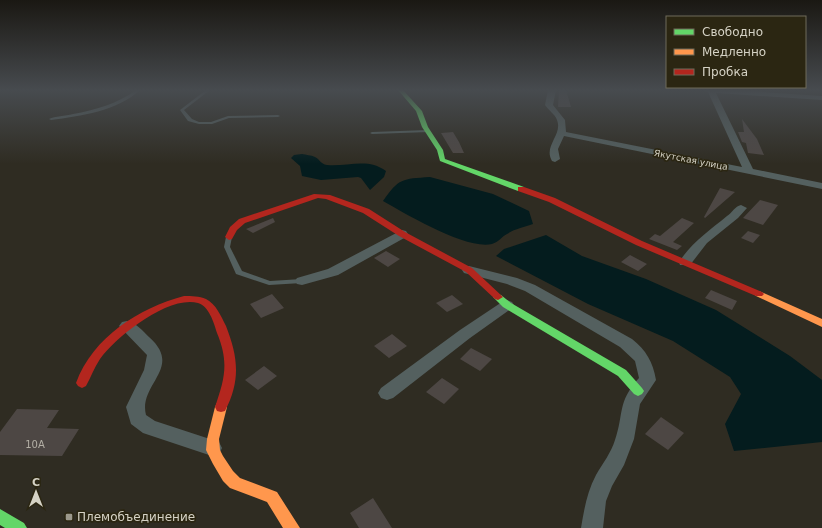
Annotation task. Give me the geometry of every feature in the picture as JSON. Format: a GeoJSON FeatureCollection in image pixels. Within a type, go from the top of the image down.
{"type":"FeatureCollection","features":[{"type":"Feature","properties":{"kind":"street"},"geometry":{"type":"LineString","coordinates":[[421,115],[428,131],[440,150],[442,160],[552,200],[639,243],[822,323]]}},
{"type":"Feature","properties":{"kind":"street"},"geometry":{"type":"LineString","coordinates":[[555,159],[552,153],[553,146],[560,133],[561,119],[557,115]]}},
{"type":"Feature","properties":{"kind":"street"},"geometry":{"type":"LineString","coordinates":[[723,115],[749,171]]}},
{"type":"Feature","properties":{"kind":"street","name":"Якутская улица"},"geometry":{"type":"LineString","coordinates":[[560,133],[822,186]]}},
{"type":"Feature","properties":{"kind":"street"},"geometry":{"type":"LineString","coordinates":[[229,237],[233,229],[242,221],[317,196],[327,197],[366,211],[402,234],[469,270],[507,305],[622,373],[638,391]]}},
{"type":"Feature","properties":{"kind":"street"},"geometry":{"type":"LineString","coordinates":[[685,262],[699,244],[710,234],[735,217],[741,208]]}},
{"type":"Feature","properties":{"kind":"street"},"geometry":{"type":"LineString","coordinates":[[302,281],[333,272],[402,234]]}},
{"type":"Feature","properties":{"kind":"street"},"geometry":{"type":"LineString","coordinates":[[469,270],[512,280],[530,288],[626,343],[638,352],[646,364],[648,380],[638,391],[631,404],[625,439],[617,458],[603,482],[596,502],[592,528]]}},
{"type":"Feature","properties":{"kind":"street"},"geometry":{"type":"LineString","coordinates":[[82,383],[85,372],[105,348],[127,326],[162,307],[178,301],[198,300],[213,312],[229,345],[232,364],[229,384],[213,434],[212,448],[219,462],[232,480],[246,488],[261,491],[273,498],[292,528]]}},
{"type":"Feature","properties":{"kind":"street"},"geometry":{"type":"LineString","coordinates":[[387,393],[465,334],[507,305]]}},
{"type":"Feature","properties":{"kind":"street"},"geometry":{"type":"LineString","coordinates":[[127,326],[153,350],[156,360],[135,407],[137,419],[149,427],[212,448]]}},
{"type":"Feature","properties":{"kind":"street"},"geometry":{"type":"LineString","coordinates":[[0,516],[19,528]]}},
{"type":"Feature","properties":{"kind":"lane"},"geometry":{"type":"LineString","coordinates":[[52,119],[77,115]]}},
{"type":"Feature","properties":{"kind":"lane"},"geometry":{"type":"LineString","coordinates":[[185,115],[194,122],[205,124],[228,117],[278,116]]}},
{"type":"Feature","properties":{"kind":"lane"},"geometry":{"type":"LineString","coordinates":[[372,133],[428,131]]}},
{"type":"Feature","properties":{"kind":"lane"},"geometry":{"type":"LineString","coordinates":[[229,237],[227,247],[239,272],[269,283],[302,281]]}},
{"type":"Feature","properties":{"kind":"water"},"geometry":{"type":"Polygon","coordinates":[[[302,154],[315,157],[323,164],[327,165],[365,163],[372,164],[386,171],[384,177],[370,190],[361,178],[358,177],[321,180],[302,176],[300,166],[291,158],[294,155],[302,154]]]}},
{"type":"Feature","properties":{"kind":"water"},"geometry":{"type":"Polygon","coordinates":[[[430,177],[493,194],[529,211],[533,224],[516,229],[492,244],[467,242],[436,230],[383,201],[393,188],[402,181],[413,178],[430,177]]]}},
{"type":"Feature","properties":{"kind":"water"},"geometry":{"type":"Polygon","coordinates":[[[546,235],[582,256],[646,279],[716,310],[790,356],[822,380],[822,442],[734,451],[725,424],[741,394],[730,377],[673,341],[588,304],[496,256],[504,249],[546,235]]]}},
{"type":"Feature","properties":{"kind":"building"},"geometry":{"type":"Polygon","coordinates":[[[742,119],[757,139],[764,155],[748,153],[746,143],[742,142],[738,132],[744,132],[742,119]]]}},
{"type":"Feature","properties":{"kind":"building"},"geometry":{"type":"Polygon","coordinates":[[[453,132],[464,153],[453,153],[441,133],[453,132]]]}},
{"type":"Feature","properties":{"kind":"building"},"geometry":{"type":"Polygon","coordinates":[[[720,188],[735,192],[705,218],[704,217],[720,188]]]}},
{"type":"Feature","properties":{"kind":"building"},"geometry":{"type":"Polygon","coordinates":[[[760,200],[778,205],[763,225],[743,218],[760,200]]]}},
{"type":"Feature","properties":{"kind":"building"},"geometry":{"type":"Polygon","coordinates":[[[273,218],[275,222],[253,233],[246,229],[273,218]]]}},
{"type":"Feature","properties":{"kind":"building"},"geometry":{"type":"Polygon","coordinates":[[[682,218],[694,223],[673,242],[682,246],[677,250],[649,239],[655,234],[660,236],[682,218]]]}},
{"type":"Feature","properties":{"kind":"building"},"geometry":{"type":"Polygon","coordinates":[[[748,231],[760,235],[753,243],[741,238],[748,231]]]}},
{"type":"Feature","properties":{"kind":"building"},"geometry":{"type":"Polygon","coordinates":[[[386,251],[400,259],[388,267],[374,258],[386,251]]]}},
{"type":"Feature","properties":{"kind":"building"},"geometry":{"type":"Polygon","coordinates":[[[630,255],[647,264],[638,271],[621,262],[630,255]]]}},
{"type":"Feature","properties":{"kind":"building"},"geometry":{"type":"Polygon","coordinates":[[[711,290],[737,301],[732,310],[705,298],[711,290]]]}},
{"type":"Feature","properties":{"kind":"building"},"geometry":{"type":"Polygon","coordinates":[[[272,294],[284,308],[261,318],[250,304],[272,294]]]}},
{"type":"Feature","properties":{"kind":"building"},"geometry":{"type":"Polygon","coordinates":[[[452,295],[463,304],[447,312],[436,303],[452,295]]]}},
{"type":"Feature","properties":{"kind":"building"},"geometry":{"type":"Polygon","coordinates":[[[392,334],[407,346],[389,358],[374,346],[392,334]]]}},
{"type":"Feature","properties":{"kind":"building"},"geometry":{"type":"Polygon","coordinates":[[[471,348],[492,359],[480,371],[460,359],[471,348]]]}},
{"type":"Feature","properties":{"kind":"building"},"geometry":{"type":"Polygon","coordinates":[[[264,366],[277,376],[258,390],[245,380],[264,366]]]}},
{"type":"Feature","properties":{"kind":"building"},"geometry":{"type":"Polygon","coordinates":[[[442,378],[459,389],[444,404],[426,392],[442,378]]]}},
{"type":"Feature","properties":{"kind":"building"},"geometry":{"type":"Polygon","coordinates":[[[17,409],[59,410],[47,428],[79,429],[62,456],[0,455],[0,432],[17,409]]]}},
{"type":"Feature","properties":{"kind":"building"},"geometry":{"type":"Polygon","coordinates":[[[661,417],[684,433],[668,450],[645,434],[661,417]]]}},
{"type":"Feature","properties":{"kind":"building"},"geometry":{"type":"Polygon","coordinates":[[[373,498],[392,528],[359,528],[350,513],[373,498]]]}},
{"type":"Feature","properties":{"kind":"traffic: fast"},"geometry":{"type":"LineString","coordinates":[[420,115],[425,127],[440,150],[442,160],[521,189]]}},
{"type":"Feature","properties":{"kind":"traffic: fast"},"geometry":{"type":"LineString","coordinates":[[498,297],[507,305],[622,373],[638,391]]}},
{"type":"Feature","properties":{"kind":"traffic: fast"},"geometry":{"type":"LineString","coordinates":[[0,516],[19,528]]}},
{"type":"Feature","properties":{"kind":"traffic: slow"},"geometry":{"type":"LineString","coordinates":[[759,294],[822,323]]}},
{"type":"Feature","properties":{"kind":"traffic: slow"},"geometry":{"type":"LineString","coordinates":[[221,407],[213,439],[213,450],[218,460],[228,476],[235,483],[272,497],[292,528]]}},
{"type":"Feature","properties":{"kind":"traffic: jam"},"geometry":{"type":"LineString","coordinates":[[521,189],[552,200],[639,243],[759,294]]}},
{"type":"Feature","properties":{"kind":"traffic: jam"},"geometry":{"type":"LineString","coordinates":[[229,237],[233,229],[242,221],[317,196],[327,197],[366,211],[402,234],[469,270],[498,297]]}},
{"type":"Feature","properties":{"kind":"traffic: jam"},"geometry":{"type":"LineString","coordinates":[[82,383],[87,370],[97,355],[129,325],[148,313],[167,304],[184,299],[199,300],[208,305],[214,313],[226,342],[231,361],[230,377],[221,407]]}},
{"type":"Feature","properties":{"kind":"place","name":"Племобъединение"},"geometry":{"type":"Point","coordinates":[69,517]}}]}
